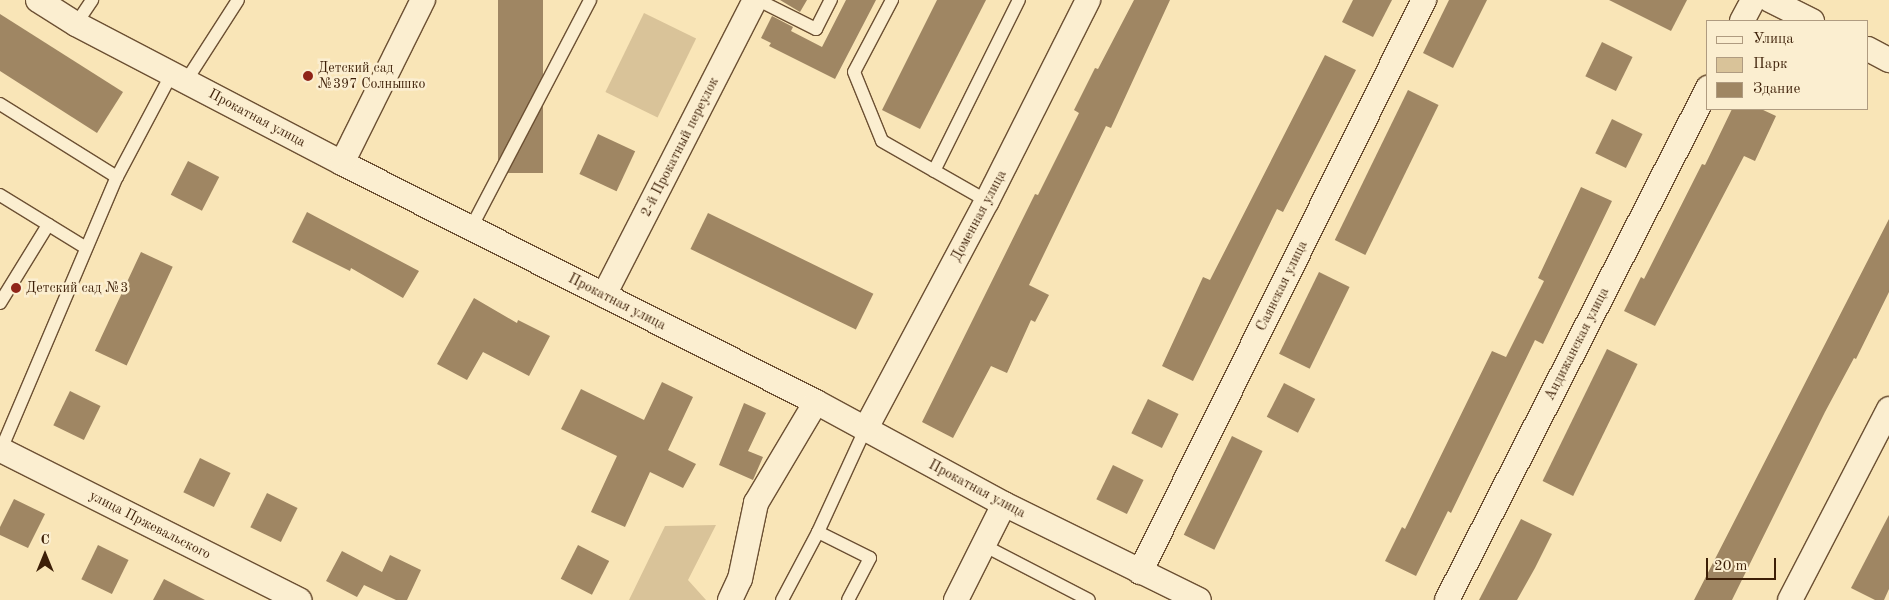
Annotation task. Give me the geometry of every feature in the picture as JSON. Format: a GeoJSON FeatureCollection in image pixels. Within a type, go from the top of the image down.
{"type":"FeatureCollection","features":[{"type":"Feature","properties":{"kind":"street","name":"Прокатная улица"},"geometry":{"type":"LineString","coordinates":[[38,0],[76,24],[342,163],[816,402],[1004,504],[1199,600]]}},
{"type":"Feature","properties":{"kind":"street"},"geometry":{"type":"LineString","coordinates":[[342,163],[423,0]]}},
{"type":"Feature","properties":{"kind":"street","name":"2-й Прокатный переулок"},"geometry":{"type":"LineString","coordinates":[[604,295],[756,0]]}},
{"type":"Feature","properties":{"kind":"street","name":"Доменная улица"},"geometry":{"type":"LineString","coordinates":[[866,430],[987,202],[1088,0]]}},
{"type":"Feature","properties":{"kind":"street","name":"Саянская улица"},"geometry":{"type":"LineString","coordinates":[[1140,572],[1424,0]]}},
{"type":"Feature","properties":{"kind":"street"},"geometry":{"type":"LineString","coordinates":[[1743,20],[1753,0]]}},
{"type":"Feature","properties":{"kind":"street"},"geometry":{"type":"LineString","coordinates":[[1770,0],[1810,20]]}},
{"type":"Feature","properties":{"kind":"street"},"geometry":{"type":"LineString","coordinates":[[1869,50],[1889,60]]}},
{"type":"Feature","properties":{"kind":"street","name":"Андижанская улица"},"geometry":{"type":"LineString","coordinates":[[1446,600],[1706,92]]}},
{"type":"Feature","properties":{"kind":"street"},"geometry":{"type":"LineString","coordinates":[[730,600],[740,580],[756,503],[816,402]]}},
{"type":"Feature","properties":{"kind":"street"},"geometry":{"type":"LineString","coordinates":[[1790,600],[1889,409]]}},
{"type":"Feature","properties":{"kind":"street","name":"улица Пржевальского"},"geometry":{"type":"LineString","coordinates":[[0,451],[299,600]]}},
{"type":"Feature","properties":{"kind":"street"},"geometry":{"type":"LineString","coordinates":[[956,600],[1004,504]]}},
{"type":"Feature","properties":{"kind":"lane"},"geometry":{"type":"LineString","coordinates":[[76,24],[92,0]]}},
{"type":"Feature","properties":{"kind":"lane"},"geometry":{"type":"LineString","coordinates":[[0,451],[118,177],[179,77],[238,0]]}},
{"type":"Feature","properties":{"kind":"lane"},"geometry":{"type":"LineString","coordinates":[[471,228],[590,0]]}},
{"type":"Feature","properties":{"kind":"lane"},"geometry":{"type":"LineString","coordinates":[[756,0],[816,29],[831,0]]}},
{"type":"Feature","properties":{"kind":"lane"},"geometry":{"type":"LineString","coordinates":[[892,0],[854,72],[882,141],[987,202]]}},
{"type":"Feature","properties":{"kind":"lane"},"geometry":{"type":"LineString","coordinates":[[934,171],[1019,0]]}},
{"type":"Feature","properties":{"kind":"lane"},"geometry":{"type":"LineString","coordinates":[[0,104],[118,177]]}},
{"type":"Feature","properties":{"kind":"lane"},"geometry":{"type":"LineString","coordinates":[[0,195],[86,248]]}},
{"type":"Feature","properties":{"kind":"lane"},"geometry":{"type":"LineString","coordinates":[[0,303],[48,225]]}},
{"type":"Feature","properties":{"kind":"lane"},"geometry":{"type":"LineString","coordinates":[[782,600],[818,532],[866,430]]}},
{"type":"Feature","properties":{"kind":"lane"},"geometry":{"type":"LineString","coordinates":[[818,532],[870,558],[848,600]]}},
{"type":"Feature","properties":{"kind":"lane"},"geometry":{"type":"LineString","coordinates":[[983,545],[1086,599]]}},
{"type":"Feature","properties":{"kind":"green space"},"geometry":{"type":"Polygon","coordinates":[[[644,13],[696,38],[658,118],[605,92],[644,13]]]}},
{"type":"Feature","properties":{"kind":"green space"},"geometry":{"type":"Polygon","coordinates":[[[716,525],[688,580],[706,600],[629,600],[665,526],[716,525]]]}},
{"type":"Feature","properties":{"kind":"building"},"geometry":{"type":"Polygon","coordinates":[[[498,0],[543,0],[543,173],[498,173],[498,0]]]}},
{"type":"Feature","properties":{"kind":"building"},"geometry":{"type":"Polygon","coordinates":[[[780,0],[807,0],[800,12],[780,0]]]}},
{"type":"Feature","properties":{"kind":"building"},"geometry":{"type":"Polygon","coordinates":[[[846,0],[876,0],[835,79],[769,46],[771,43],[761,38],[772,16],[793,27],[791,31],[822,47],[846,0]]]}},
{"type":"Feature","properties":{"kind":"building"},"geometry":{"type":"Polygon","coordinates":[[[937,0],[986,0],[920,129],[882,110],[937,0]]]}},
{"type":"Feature","properties":{"kind":"building"},"geometry":{"type":"Polygon","coordinates":[[[1134,0],[1170,0],[1111,128],[1106,126],[1029,285],[1049,295],[1035,322],[1031,320],[1007,373],[991,366],[953,438],[922,422],[1035,194],[1038,195],[1079,113],[1074,110],[1095,68],[1098,69],[1134,0]]]}},
{"type":"Feature","properties":{"kind":"building"},"geometry":{"type":"Polygon","coordinates":[[[1353,0],[1392,0],[1373,37],[1342,22],[1353,0]]]}},
{"type":"Feature","properties":{"kind":"building"},"geometry":{"type":"Polygon","coordinates":[[[1449,0],[1487,0],[1453,68],[1423,53],[1449,0]]]}},
{"type":"Feature","properties":{"kind":"building"},"geometry":{"type":"Polygon","coordinates":[[[1609,0],[1687,0],[1671,31],[1609,0]]]}},
{"type":"Feature","properties":{"kind":"building"},"geometry":{"type":"Polygon","coordinates":[[[0,14],[123,92],[97,133],[0,71],[0,14]]]}},
{"type":"Feature","properties":{"kind":"building"},"geometry":{"type":"Polygon","coordinates":[[[1602,42],[1633,57],[1616,91],[1585,76],[1602,42]]]}},
{"type":"Feature","properties":{"kind":"building"},"geometry":{"type":"Polygon","coordinates":[[[1325,55],[1356,70],[1283,212],[1277,209],[1193,381],[1162,366],[1203,277],[1210,280],[1325,55]]]}},
{"type":"Feature","properties":{"kind":"building"},"geometry":{"type":"Polygon","coordinates":[[[1408,90],[1439,105],[1365,255],[1335,240],[1408,90]]]}},
{"type":"Feature","properties":{"kind":"building"},"geometry":{"type":"Polygon","coordinates":[[[1732,110],[1763,110],[1776,116],[1755,161],[1744,156],[1655,326],[1624,311],[1641,277],[1644,279],[1702,164],[1705,165],[1732,110]]]}},
{"type":"Feature","properties":{"kind":"building"},"geometry":{"type":"Polygon","coordinates":[[[1612,119],[1643,134],[1626,168],[1595,153],[1612,119]]]}},
{"type":"Feature","properties":{"kind":"building"},"geometry":{"type":"Polygon","coordinates":[[[598,134],[635,151],[617,191],[579,174],[598,134]]]}},
{"type":"Feature","properties":{"kind":"building"},"geometry":{"type":"Polygon","coordinates":[[[188,161],[219,177],[202,211],[171,195],[188,161]]]}},
{"type":"Feature","properties":{"kind":"building"},"geometry":{"type":"Polygon","coordinates":[[[1581,187],[1612,201],[1543,344],[1535,340],[1451,513],[1448,511],[1416,576],[1385,561],[1402,527],[1405,529],[1492,351],[1506,357],[1544,281],[1538,278],[1581,187]]]}},
{"type":"Feature","properties":{"kind":"building"},"geometry":{"type":"Polygon","coordinates":[[[307,212],[419,271],[403,298],[351,268],[350,271],[292,242],[307,212]]]}},
{"type":"Feature","properties":{"kind":"building"},"geometry":{"type":"Polygon","coordinates":[[[708,213],[873,294],[856,330],[690,249],[708,213]]]}},
{"type":"Feature","properties":{"kind":"building"},"geometry":{"type":"Polygon","coordinates":[[[1889,219],[1889,292],[1856,359],[1854,358],[1825,412],[1732,600],[1694,600],[1889,219]]]}},
{"type":"Feature","properties":{"kind":"building"},"geometry":{"type":"Polygon","coordinates":[[[141,252],[173,267],[127,366],[95,351],[141,252]]]}},
{"type":"Feature","properties":{"kind":"building"},"geometry":{"type":"Polygon","coordinates":[[[1319,272],[1350,287],[1310,369],[1279,354],[1319,272]]]}},
{"type":"Feature","properties":{"kind":"building"},"geometry":{"type":"Polygon","coordinates":[[[474,298],[517,323],[518,320],[550,336],[529,376],[483,352],[467,380],[437,364],[474,298]]]}},
{"type":"Feature","properties":{"kind":"building"},"geometry":{"type":"Polygon","coordinates":[[[1607,349],[1638,364],[1573,496],[1543,481],[1607,349]]]}},
{"type":"Feature","properties":{"kind":"building"},"geometry":{"type":"Polygon","coordinates":[[[662,382],[693,397],[668,450],[696,464],[683,488],[650,472],[625,527],[591,512],[617,456],[561,429],[581,389],[644,420],[662,382]]]}},
{"type":"Feature","properties":{"kind":"building"},"geometry":{"type":"Polygon","coordinates":[[[1284,383],[1315,399],[1298,433],[1267,417],[1284,383]]]}},
{"type":"Feature","properties":{"kind":"building"},"geometry":{"type":"Polygon","coordinates":[[[70,391],[101,406],[84,440],[53,425],[70,391]]]}},
{"type":"Feature","properties":{"kind":"building"},"geometry":{"type":"Polygon","coordinates":[[[1148,399],[1179,414],[1162,448],[1131,433],[1148,399]]]}},
{"type":"Feature","properties":{"kind":"building"},"geometry":{"type":"Polygon","coordinates":[[[744,403],[766,413],[748,451],[763,457],[753,480],[719,465],[744,403]]]}},
{"type":"Feature","properties":{"kind":"building"},"geometry":{"type":"Polygon","coordinates":[[[1232,436],[1263,451],[1214,550],[1184,535],[1232,436]]]}},
{"type":"Feature","properties":{"kind":"building"},"geometry":{"type":"Polygon","coordinates":[[[200,458],[231,473],[214,507],[183,492],[200,458]]]}},
{"type":"Feature","properties":{"kind":"building"},"geometry":{"type":"Polygon","coordinates":[[[1113,465],[1144,480],[1127,514],[1096,499],[1113,465]]]}},
{"type":"Feature","properties":{"kind":"building"},"geometry":{"type":"Polygon","coordinates":[[[267,493],[298,508],[281,542],[250,527],[267,493]]]}},
{"type":"Feature","properties":{"kind":"building"},"geometry":{"type":"Polygon","coordinates":[[[14,499],[45,514],[28,548],[0,535],[0,527],[14,499]]]}},
{"type":"Feature","properties":{"kind":"building"},"geometry":{"type":"Polygon","coordinates":[[[1889,515],[1889,589],[1884,600],[1875,600],[1851,588],[1889,515]]]}},
{"type":"Feature","properties":{"kind":"building"},"geometry":{"type":"Polygon","coordinates":[[[1521,519],[1552,534],[1535,568],[1517,600],[1479,600],[1521,519]]]}},
{"type":"Feature","properties":{"kind":"building"},"geometry":{"type":"Polygon","coordinates":[[[98,545],[129,560],[112,594],[81,579],[98,545]]]}},
{"type":"Feature","properties":{"kind":"building"},"geometry":{"type":"Polygon","coordinates":[[[578,545],[609,561],[592,595],[561,579],[578,545]]]}},
{"type":"Feature","properties":{"kind":"building"},"geometry":{"type":"Polygon","coordinates":[[[342,551],[382,572],[390,555],[421,570],[407,600],[396,600],[364,585],[357,597],[326,581],[342,551]]]}},
{"type":"Feature","properties":{"kind":"building"},"geometry":{"type":"Polygon","coordinates":[[[164,579],[205,600],[153,600],[164,579]]]}},
{"type":"Feature","properties":{"kind":"place","name":"Детский сад №397 Солнышко"},"geometry":{"type":"Point","coordinates":[308,76]}},
{"type":"Feature","properties":{"kind":"place","name":"Детский сад №3"},"geometry":{"type":"Point","coordinates":[16,288]}}]}
